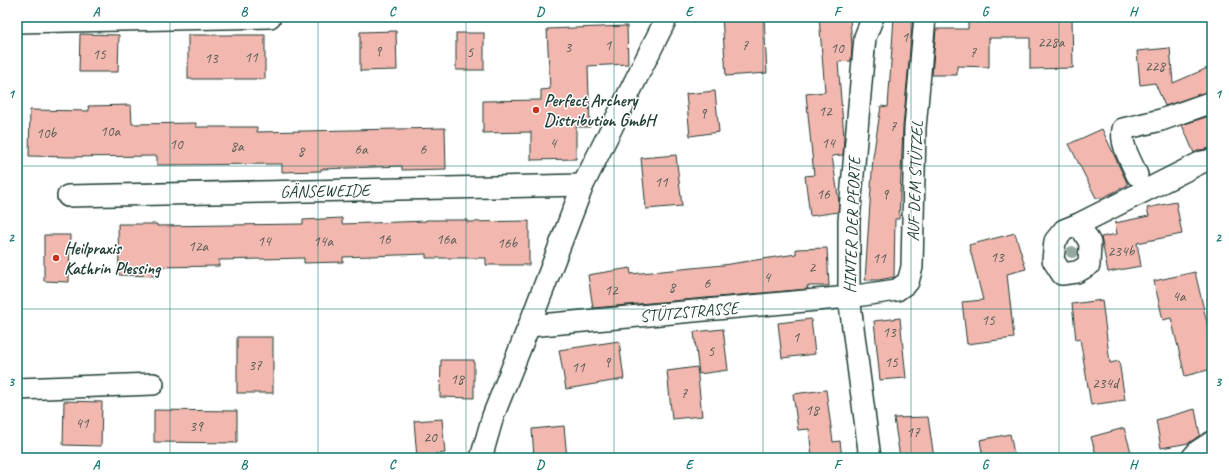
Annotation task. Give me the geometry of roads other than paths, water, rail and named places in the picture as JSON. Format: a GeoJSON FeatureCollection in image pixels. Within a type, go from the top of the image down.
{"type":"FeatureCollection","features":[{"type":"Feature","properties":{"kind":"street"},"geometry":{"type":"LineString","coordinates":[[17,22],[270,17]]}},
{"type":"Feature","properties":{"kind":"street"},"geometry":{"type":"LineString","coordinates":[[481,458],[493,416],[583,185],[667,17]]}},
{"type":"Feature","properties":{"kind":"street","name":"HINTER DER PFORTE"},"geometry":{"type":"LineString","coordinates":[[870,458],[849,297],[849,221],[865,36],[873,17]]}},
{"type":"Feature","properties":{"kind":"street","name":"AUF DEM STÜTZEL"},"geometry":{"type":"LineString","coordinates":[[849,297],[897,290],[908,282],[912,267],[915,128],[925,17]]}},
{"type":"Feature","properties":{"kind":"street"},"geometry":{"type":"LineString","coordinates":[[1137,174],[1124,144],[1122,135],[1123,129],[1161,120],[1212,102]]}},
{"type":"Feature","properties":{"kind":"street"},"geometry":{"type":"LineString","coordinates":[[1079,224],[1202,162],[1212,160]]}},
{"type":"Feature","properties":{"kind":"street","name":"GÄNSEWEIDE"},"geometry":{"type":"LineString","coordinates":[[68,196],[583,185]]}},
{"type":"Feature","properties":{"kind":"street","name":"STÜTZSTRASSE"},"geometry":{"type":"LineString","coordinates":[[529,326],[849,297]]}},
{"type":"Feature","properties":{"kind":"street"},"geometry":{"type":"LineString","coordinates":[[17,389],[153,384]]}},
{"type":"Feature","properties":{"kind":"street"},"geometry":{"type":"LineString","coordinates":[[1192,458],[1198,451],[1212,442]]}},
{"type":"Feature","properties":{"kind":"place","name":"Perfect Archery Distribution GmbH"},"geometry":{"type":"Point","coordinates":[536,110]}},
{"type":"Feature","properties":{"kind":"place","name":"Heilpraxis Kathrin Plessing"},"geometry":{"type":"Point","coordinates":[56,258]}}]}
